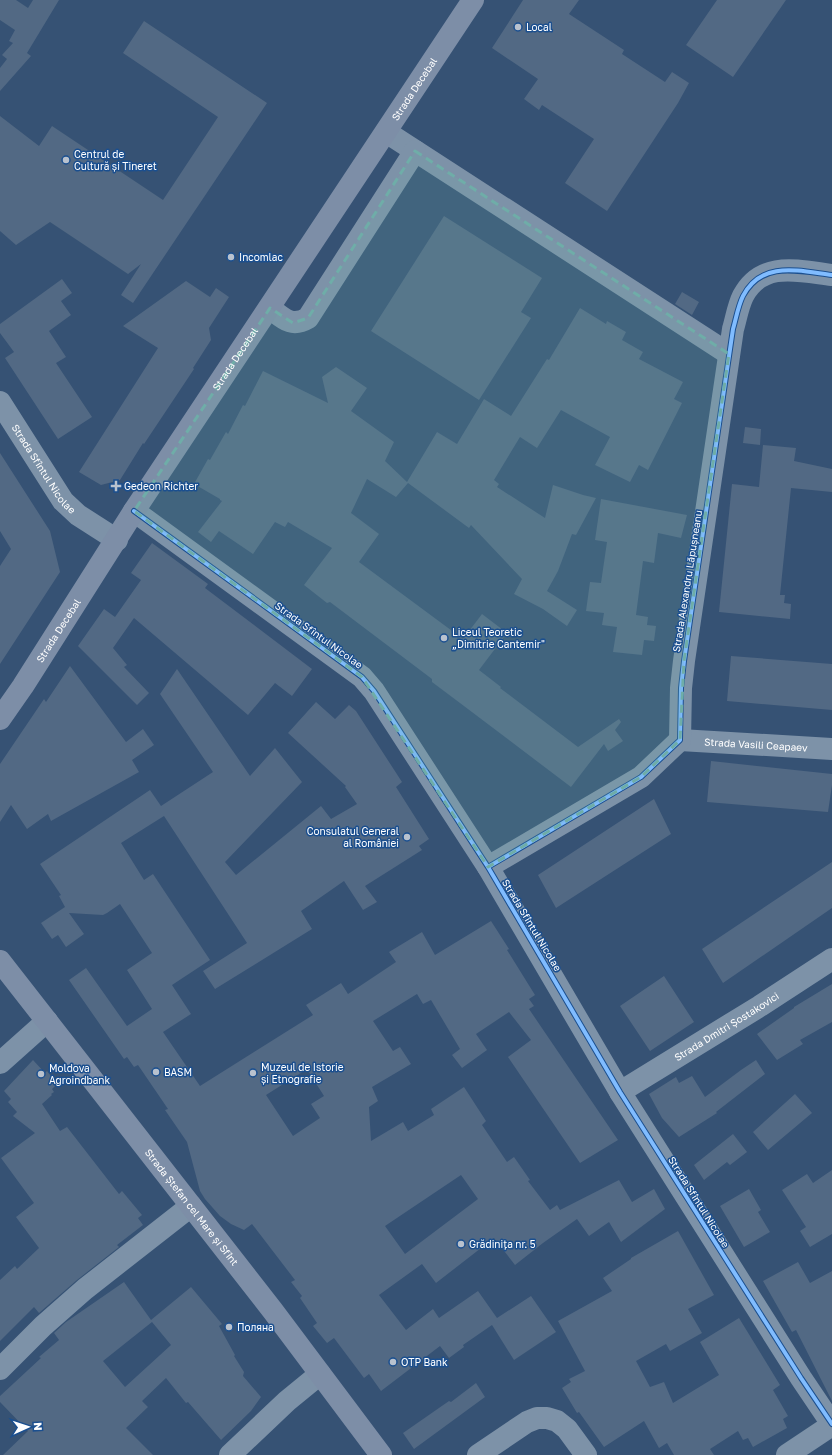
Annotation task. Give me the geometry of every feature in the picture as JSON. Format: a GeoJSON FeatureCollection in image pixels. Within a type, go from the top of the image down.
{"type":"FeatureCollection","features":[{"type":"Feature","properties":{"kind":"main road","name":"Strada Decebal"},"geometry":{"type":"LineString","coordinates":[[0,719],[23,686],[134,511],[473,0]]}},
{"type":"Feature","properties":{"kind":"main road","name":"Strada Ștefan cel Mare și Sfînt"},"geometry":{"type":"LineString","coordinates":[[0,960],[191,1206],[381,1455]]}},
{"type":"Feature","properties":{"kind":"street"},"geometry":{"type":"LineString","coordinates":[[386,132],[730,354]]}},
{"type":"Feature","properties":{"kind":"street"},"geometry":{"type":"LineString","coordinates":[[270,308],[293,323],[302,322],[308,318],[415,151]]}},
{"type":"Feature","properties":{"kind":"street","name":"Strada Alexandru Lăpușneanu"},"geometry":{"type":"LineString","coordinates":[[680,740],[681,688],[684,660],[733,329],[743,296],[755,280],[780,269],[832,275]]}},
{"type":"Feature","properties":{"kind":"street","name":"Strada Sfîntul Nicolae"},"geometry":{"type":"LineString","coordinates":[[0,402],[63,501],[78,515],[117,540]]}},
{"type":"Feature","properties":{"kind":"street","name":"Strada Sfîntul Nicolae"},"geometry":{"type":"LineString","coordinates":[[134,511],[362,677],[374,692],[488,867],[620,1092],[832,1425]]}},
{"type":"Feature","properties":{"kind":"street"},"geometry":{"type":"LineString","coordinates":[[488,867],[641,777],[680,740]]}},
{"type":"Feature","properties":{"kind":"street","name":"Strada Vasili Ceapaev"},"geometry":{"type":"LineString","coordinates":[[680,740],[832,749]]}},
{"type":"Feature","properties":{"kind":"street","name":"Strada Dmitri Șostakovici"},"geometry":{"type":"LineString","coordinates":[[620,1092],[760,1006],[832,959]]}},
{"type":"Feature","properties":{"kind":"street"},"geometry":{"type":"LineString","coordinates":[[0,1063],[47,1021]]}},
{"type":"Feature","properties":{"kind":"street"},"geometry":{"type":"LineString","coordinates":[[0,1369],[43,1326],[85,1289],[191,1206]]}},
{"type":"Feature","properties":{"kind":"street"},"geometry":{"type":"LineString","coordinates":[[230,1455],[287,1401],[320,1374]]}},
{"type":"Feature","properties":{"kind":"street"},"geometry":{"type":"LineString","coordinates":[[478,1455],[527,1422],[537,1418],[547,1418],[557,1421],[567,1429],[586,1455]]}},
{"type":"Feature","properties":{"kind":"street"},"geometry":{"type":"LineString","coordinates":[[787,1455],[832,1425]]}},
{"type":"Feature","properties":{"kind":"highlighted area"},"geometry":{"type":"Polygon","coordinates":[[[415,151],[729,354],[684,661],[680,740],[641,777],[488,867],[362,677],[134,511],[270,308],[293,323],[308,318],[415,151]]]}},
{"type":"Feature","properties":{"kind":"building"},"geometry":{"type":"Polygon","coordinates":[[[0,0],[16,0],[28,8],[33,0],[59,0],[27,53],[31,56],[0,91],[0,68],[7,59],[2,55],[13,43],[9,41],[15,30],[0,20],[0,0]]]}},
{"type":"Feature","properties":{"kind":"building"},"geometry":{"type":"Polygon","coordinates":[[[523,0],[579,0],[569,14],[624,50],[622,54],[665,82],[672,72],[689,83],[678,103],[607,211],[565,183],[594,139],[542,105],[539,110],[524,99],[538,79],[492,48],[523,0]]]}},
{"type":"Feature","properties":{"kind":"building"},"geometry":{"type":"Polygon","coordinates":[[[717,0],[786,0],[733,77],[686,45],[717,0]]]}},
{"type":"Feature","properties":{"kind":"building","name":"Centrul de Cultură și Tineret"},"geometry":{"type":"Polygon","coordinates":[[[144,21],[267,103],[133,303],[121,295],[141,264],[128,274],[50,222],[16,245],[0,231],[0,116],[39,146],[52,126],[163,200],[218,117],[123,53],[144,21]]]}},
{"type":"Feature","properties":{"kind":"building"},"geometry":{"type":"Polygon","coordinates":[[[444,216],[542,278],[521,312],[531,318],[479,400],[371,331],[444,216]]]}},
{"type":"Feature","properties":{"kind":"building"},"geometry":{"type":"Polygon","coordinates":[[[62,279],[72,293],[61,301],[71,315],[49,331],[66,357],[56,363],[92,417],[58,439],[5,358],[14,352],[0,333],[0,324],[62,279]]]}},
{"type":"Feature","properties":{"kind":"building"},"geometry":{"type":"Polygon","coordinates":[[[186,281],[210,297],[216,288],[229,297],[209,328],[211,340],[193,368],[194,369],[144,444],[143,443],[120,480],[101,485],[79,472],[158,348],[123,326],[186,281]]]}},
{"type":"Feature","properties":{"kind":"building"},"geometry":{"type":"Polygon","coordinates":[[[682,292],[699,302],[692,315],[675,304],[682,292]]]}},
{"type":"Feature","properties":{"kind":"building"},"geometry":{"type":"Polygon","coordinates":[[[580,308],[606,324],[607,321],[626,332],[622,340],[643,352],[639,359],[683,382],[674,399],[682,403],[648,470],[639,465],[630,482],[595,465],[610,437],[561,410],[537,448],[520,437],[494,480],[499,484],[497,487],[545,518],[553,485],[596,498],[576,535],[572,534],[558,571],[547,591],[577,610],[567,626],[543,609],[514,594],[522,579],[471,525],[469,528],[408,483],[396,497],[367,479],[351,513],[379,534],[359,562],[463,639],[482,614],[507,633],[479,670],[501,687],[500,688],[578,747],[619,719],[621,722],[615,730],[623,741],[608,751],[604,744],[571,787],[432,682],[432,679],[330,602],[327,603],[304,585],[332,548],[288,522],[285,527],[275,522],[253,554],[219,531],[211,542],[198,532],[222,501],[194,484],[226,432],[228,434],[243,405],[245,406],[263,371],[328,403],[322,377],[336,367],[367,388],[351,411],[394,442],[385,461],[407,482],[437,432],[457,444],[484,399],[511,416],[547,359],[549,360],[580,308]]]}},
{"type":"Feature","properties":{"kind":"building"},"geometry":{"type":"Polygon","coordinates":[[[745,427],[761,429],[760,445],[743,443],[745,427]]]}},
{"type":"Feature","properties":{"kind":"building"},"geometry":{"type":"Polygon","coordinates":[[[763,445],[796,448],[794,461],[832,469],[832,492],[791,488],[780,595],[785,595],[784,603],[791,604],[790,619],[719,612],[732,484],[759,487],[763,445]]]}},
{"type":"Feature","properties":{"kind":"building"},"geometry":{"type":"Polygon","coordinates":[[[0,453],[50,531],[60,572],[0,664],[0,566],[11,549],[0,531],[0,453]]]}},
{"type":"Feature","properties":{"kind":"building"},"geometry":{"type":"Polygon","coordinates":[[[601,499],[687,515],[681,538],[658,533],[654,563],[643,561],[636,615],[648,617],[647,625],[656,626],[654,641],[644,640],[642,655],[613,652],[617,627],[602,625],[604,613],[586,611],[590,582],[601,583],[607,542],[595,540],[601,499]]]}},
{"type":"Feature","properties":{"kind":"building"},"geometry":{"type":"Polygon","coordinates":[[[152,543],[208,584],[205,588],[312,669],[292,696],[275,683],[248,715],[134,618],[113,648],[127,665],[124,667],[149,693],[137,705],[78,646],[104,609],[115,617],[141,580],[131,573],[152,543]]]}},
{"type":"Feature","properties":{"kind":"building"},"geometry":{"type":"Polygon","coordinates":[[[731,656],[832,664],[832,710],[727,701],[731,656]]]}},
{"type":"Feature","properties":{"kind":"building"},"geometry":{"type":"Polygon","coordinates":[[[70,666],[126,742],[143,729],[154,745],[132,760],[139,772],[51,821],[48,814],[27,829],[11,805],[0,822],[0,764],[44,699],[46,702],[70,666]]]}},
{"type":"Feature","properties":{"kind":"building"},"geometry":{"type":"Polygon","coordinates":[[[177,669],[250,776],[275,748],[302,782],[225,862],[236,875],[321,806],[331,819],[357,804],[345,787],[346,786],[288,733],[316,702],[335,719],[349,705],[356,711],[402,782],[396,787],[429,839],[419,846],[422,850],[365,886],[377,902],[363,910],[344,881],[301,911],[312,929],[215,989],[203,971],[247,943],[164,816],[121,843],[144,880],[153,874],[210,960],[172,985],[191,1014],[163,1032],[200,1086],[313,1015],[306,1005],[341,983],[348,994],[396,962],[389,952],[422,932],[435,955],[491,921],[535,995],[529,999],[534,1006],[529,1009],[618,1140],[580,1163],[508,1057],[531,1040],[509,1012],[476,1034],[487,1050],[462,1068],[452,1055],[460,1049],[431,1000],[423,1004],[417,994],[373,1021],[393,1051],[400,1047],[411,1064],[372,1087],[378,1101],[369,1107],[371,1141],[403,1122],[408,1131],[434,1115],[431,1109],[464,1087],[486,1121],[482,1125],[507,1162],[514,1157],[530,1180],[528,1181],[550,1210],[557,1205],[560,1210],[619,1180],[632,1202],[654,1189],[665,1209],[621,1242],[609,1222],[589,1236],[577,1219],[515,1265],[494,1238],[436,1283],[422,1264],[379,1295],[406,1330],[433,1309],[439,1318],[478,1291],[497,1318],[531,1296],[556,1332],[514,1360],[492,1325],[463,1345],[464,1347],[449,1358],[440,1346],[381,1391],[369,1374],[364,1378],[334,1338],[327,1343],[313,1326],[317,1323],[300,1298],[302,1296],[291,1282],[295,1280],[252,1224],[244,1230],[231,1224],[220,1216],[205,1199],[200,1191],[187,1142],[165,1110],[168,1109],[138,1065],[134,1067],[127,1057],[124,1059],[69,980],[86,968],[127,1026],[152,1009],[127,970],[152,953],[120,904],[103,915],[69,913],[84,934],[66,947],[58,935],[52,939],[41,923],[65,907],[59,896],[61,895],[40,864],[150,790],[161,806],[213,772],[160,694],[177,669]],[[307,1069],[266,1095],[293,1136],[320,1118],[311,1104],[324,1096],[307,1069]],[[461,1175],[385,1226],[405,1254],[478,1199],[461,1175]]]}},
{"type":"Feature","properties":{"kind":"building"},"geometry":{"type":"Polygon","coordinates":[[[711,761],[832,774],[828,812],[707,802],[711,761]]]}},
{"type":"Feature","properties":{"kind":"building"},"geometry":{"type":"Polygon","coordinates":[[[654,799],[671,834],[556,908],[538,875],[654,799]]]}},
{"type":"Feature","properties":{"kind":"building"},"geometry":{"type":"Polygon","coordinates":[[[832,862],[832,908],[723,983],[702,949],[832,862]]]}},
{"type":"Feature","properties":{"kind":"building"},"geometry":{"type":"Polygon","coordinates":[[[664,976],[694,1022],[650,1051],[620,1006],[664,976]]]}},
{"type":"Feature","properties":{"kind":"building"},"geometry":{"type":"Polygon","coordinates":[[[832,984],[832,1022],[800,1040],[803,1044],[777,1060],[757,1034],[794,1007],[832,984]]]}},
{"type":"Feature","properties":{"kind":"building"},"geometry":{"type":"Polygon","coordinates":[[[33,1060],[45,1073],[47,1071],[57,1084],[52,1089],[54,1092],[51,1094],[52,1095],[42,1104],[60,1131],[67,1127],[119,1194],[122,1191],[142,1215],[138,1218],[143,1225],[117,1245],[119,1247],[77,1280],[39,1313],[34,1307],[0,1341],[0,1280],[15,1266],[17,1269],[39,1248],[16,1217],[34,1203],[1,1158],[35,1133],[13,1116],[17,1112],[8,1102],[11,1099],[4,1091],[33,1060]]]}},
{"type":"Feature","properties":{"kind":"building"},"geometry":{"type":"Polygon","coordinates":[[[756,1060],[765,1074],[716,1112],[717,1113],[679,1137],[662,1118],[649,1094],[676,1077],[679,1083],[692,1076],[705,1097],[756,1060]]]}},
{"type":"Feature","properties":{"kind":"building"},"geometry":{"type":"Polygon","coordinates":[[[795,1094],[812,1113],[768,1150],[753,1132],[795,1094]]]}},
{"type":"Feature","properties":{"kind":"building"},"geometry":{"type":"Polygon","coordinates":[[[733,1134],[747,1152],[730,1165],[727,1162],[704,1180],[694,1165],[733,1134]]]}},
{"type":"Feature","properties":{"kind":"building"},"geometry":{"type":"Polygon","coordinates":[[[832,1170],[832,1234],[810,1247],[800,1231],[806,1227],[782,1190],[807,1174],[813,1183],[832,1170]]]}},
{"type":"Feature","properties":{"kind":"building"},"geometry":{"type":"Polygon","coordinates":[[[749,1189],[761,1210],[758,1212],[770,1232],[744,1247],[720,1206],[749,1189]]]}},
{"type":"Feature","properties":{"kind":"building"},"geometry":{"type":"Polygon","coordinates":[[[678,1231],[714,1295],[688,1309],[702,1333],[670,1351],[666,1344],[636,1361],[650,1387],[664,1382],[673,1403],[719,1375],[700,1342],[739,1318],[780,1385],[773,1390],[788,1416],[783,1419],[787,1428],[753,1447],[748,1438],[743,1440],[738,1431],[710,1449],[714,1455],[674,1455],[667,1443],[659,1448],[644,1421],[604,1447],[579,1412],[577,1413],[562,1388],[571,1382],[569,1379],[585,1371],[558,1321],[612,1291],[603,1278],[631,1258],[678,1231]]]}},
{"type":"Feature","properties":{"kind":"building"},"geometry":{"type":"Polygon","coordinates":[[[798,1262],[810,1283],[832,1271],[832,1401],[796,1330],[792,1332],[763,1281],[798,1262]]]}},
{"type":"Feature","properties":{"kind":"building"},"geometry":{"type":"Polygon","coordinates":[[[124,1282],[151,1320],[191,1287],[222,1324],[219,1326],[244,1372],[243,1376],[261,1397],[251,1411],[221,1440],[188,1402],[186,1403],[166,1378],[142,1401],[148,1407],[126,1428],[153,1455],[3,1455],[28,1431],[0,1402],[0,1396],[41,1358],[39,1357],[59,1340],[54,1333],[66,1322],[124,1282]],[[152,1322],[103,1361],[125,1387],[171,1345],[152,1322]]]}},
{"type":"Feature","properties":{"kind":"building"},"geometry":{"type":"Polygon","coordinates":[[[476,1383],[485,1397],[414,1449],[403,1433],[449,1401],[451,1402],[476,1383]]]}},
{"type":"Feature","properties":{"kind":"cycle path"},"geometry":{"type":"LineString","coordinates":[[488,867],[641,777],[680,740],[681,688],[684,661],[733,329],[740,304],[743,296],[751,285],[760,277],[771,272],[794,270],[832,275]]}},
{"type":"Feature","properties":{"kind":"cycle path"},"geometry":{"type":"LineString","coordinates":[[134,511],[362,677],[374,691],[488,867],[620,1092],[801,1378],[832,1424]]}},
{"type":"Feature","properties":{"kind":"place","name":"Local"},"geometry":{"type":"Point","coordinates":[518,27]}},
{"type":"Feature","properties":{"kind":"place","name":"Centrul de Cultură și Tineret"},"geometry":{"type":"Point","coordinates":[66,160]}},
{"type":"Feature","properties":{"kind":"place","name":"Incomlac"},"geometry":{"type":"Point","coordinates":[231,257]}},
{"type":"Feature","properties":{"kind":"place","name":"Gedeon Richter"},"geometry":{"type":"Point","coordinates":[116,486]}},
{"type":"Feature","properties":{"kind":"place","name":"Liceul Teoretic „Dimitrie Cantemir\""},"geometry":{"type":"Point","coordinates":[444,638]}},
{"type":"Feature","properties":{"kind":"place","name":"Consulatul General al României"},"geometry":{"type":"Point","coordinates":[407,837]}},
{"type":"Feature","properties":{"kind":"place","name":"BASM"},"geometry":{"type":"Point","coordinates":[156,1072]}},
{"type":"Feature","properties":{"kind":"place","name":"Muzeul de Istorie și Etnografie"},"geometry":{"type":"Point","coordinates":[253,1073]}},
{"type":"Feature","properties":{"kind":"place","name":"Moldova Agroindbank"},"geometry":{"type":"Point","coordinates":[41,1074]}},
{"type":"Feature","properties":{"kind":"place","name":"Grădinița nr. 5"},"geometry":{"type":"Point","coordinates":[461,1244]}},
{"type":"Feature","properties":{"kind":"place","name":"Поляна"},"geometry":{"type":"Point","coordinates":[229,1327]}},
{"type":"Feature","properties":{"kind":"place","name":"OTP Bank"},"geometry":{"type":"Point","coordinates":[393,1362]}}]}
